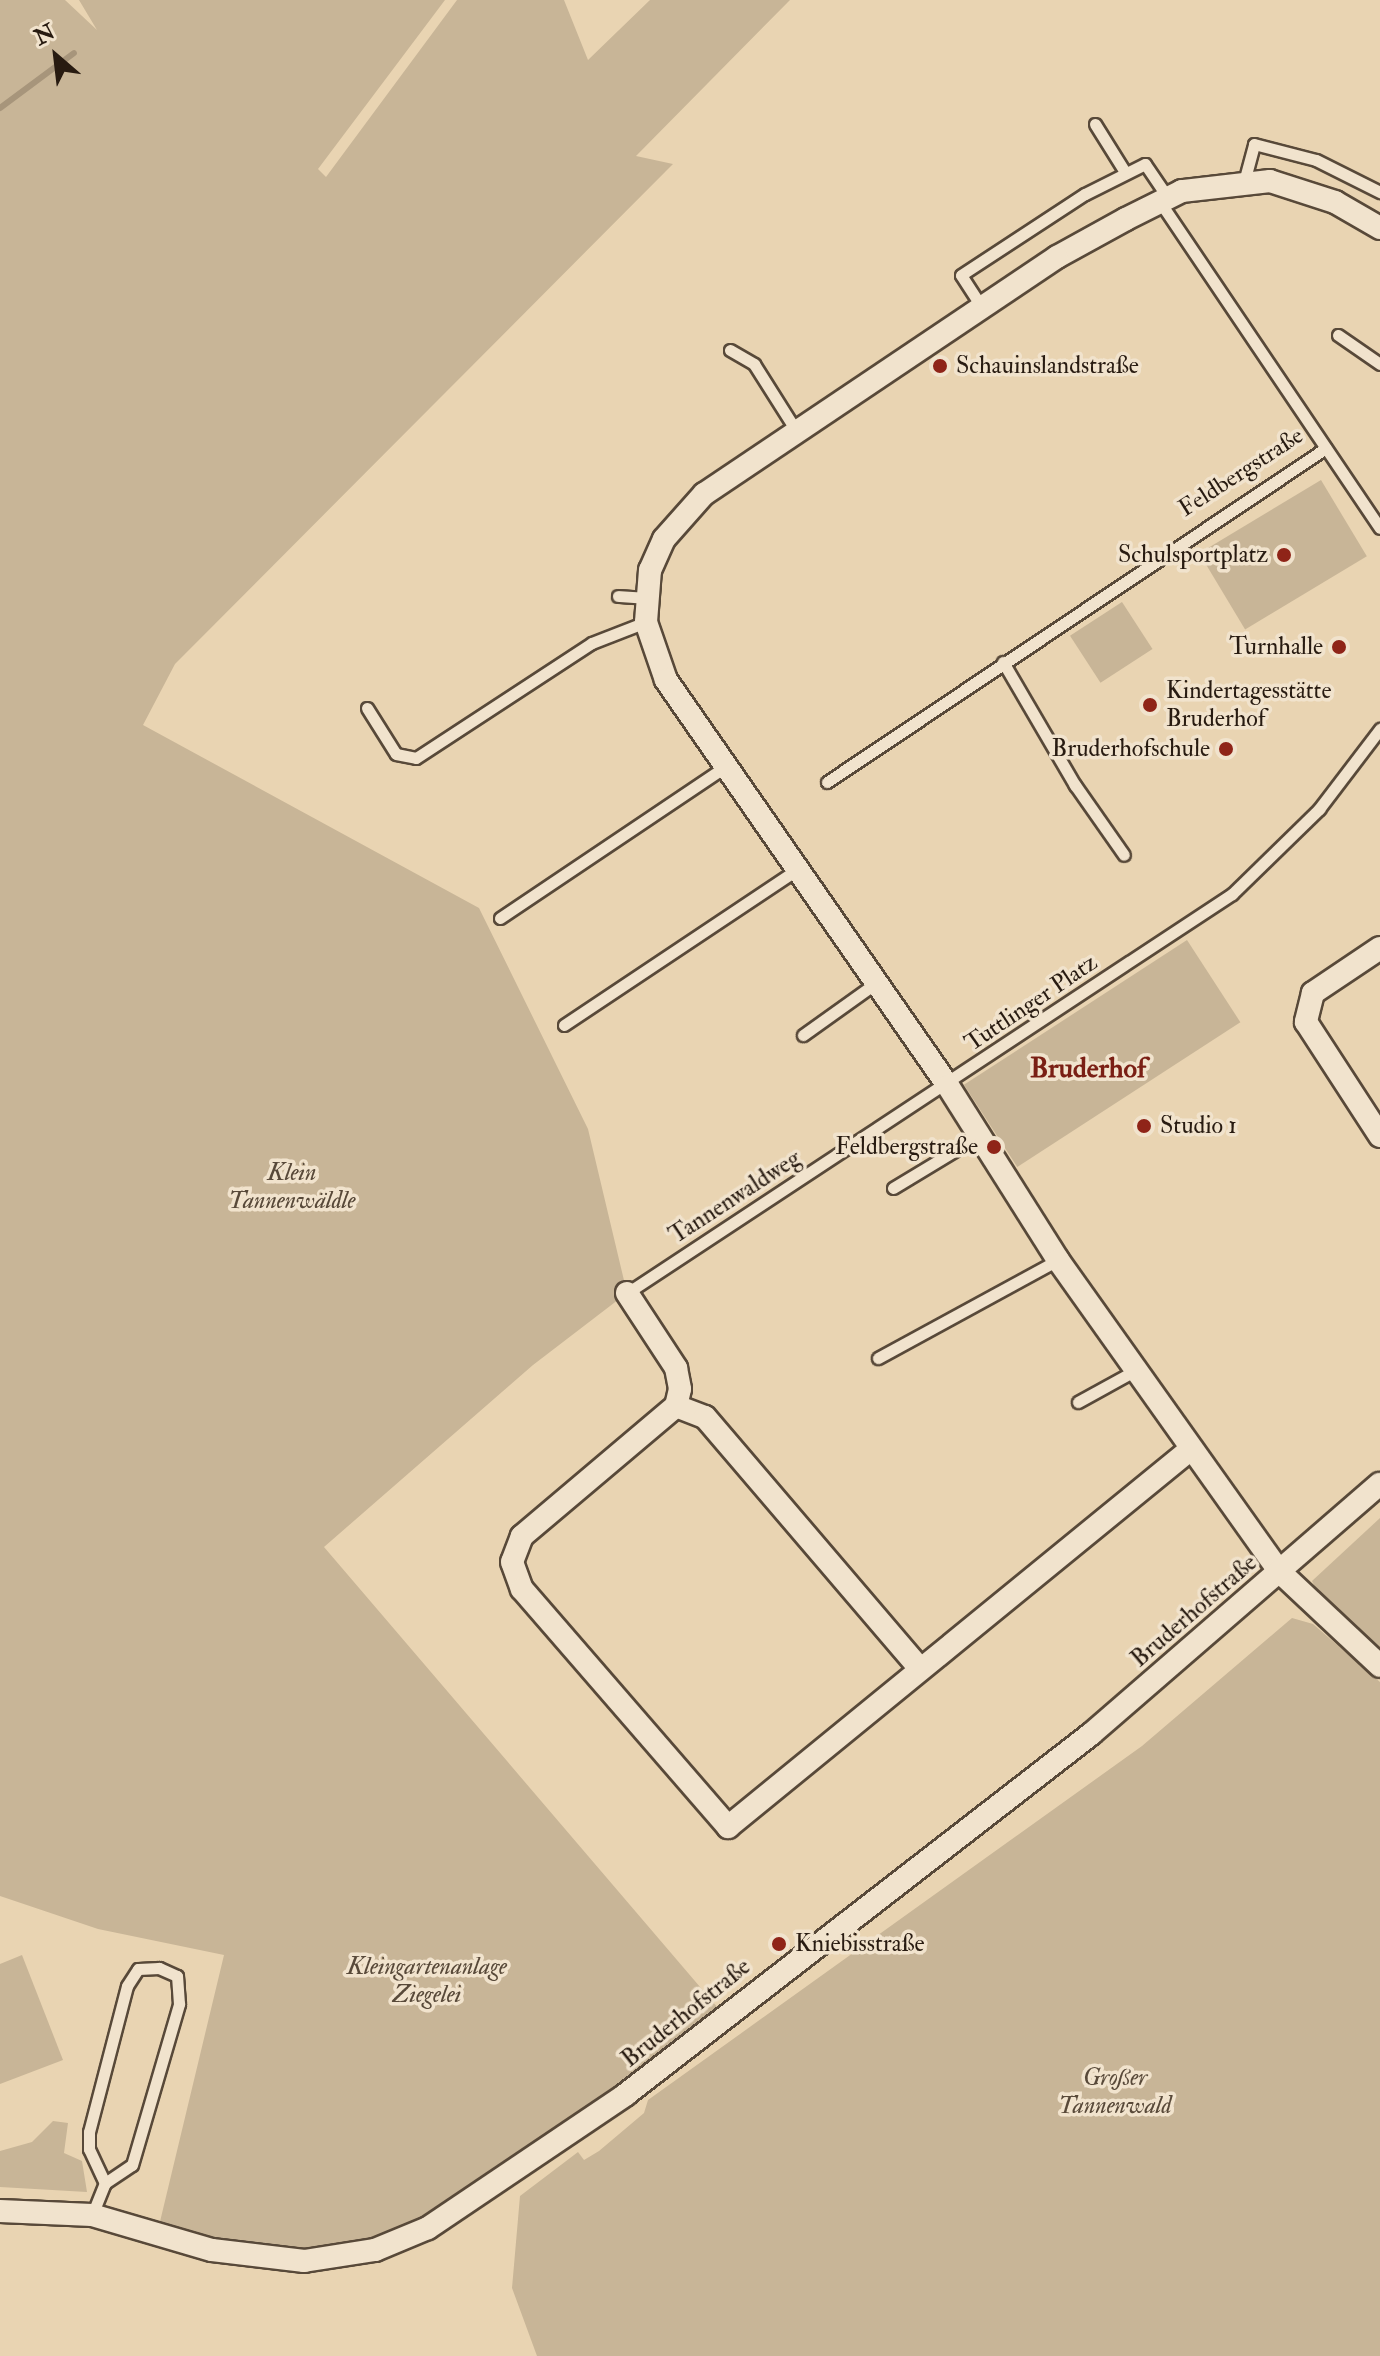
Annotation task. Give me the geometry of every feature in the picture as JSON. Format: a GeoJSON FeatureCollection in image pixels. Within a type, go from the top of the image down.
{"type":"FeatureCollection","features":[{"type":"Feature","properties":{"kind":"street"},"geometry":{"type":"LineString","coordinates":[[1380,228],[1335,202],[1270,181],[1182,191],[1164,200],[1057,257],[797,432],[683,513],[650,570],[646,598],[646,622],[666,680],[948,1086],[976,1138],[1058,1260],[1280,1572],[1380,1666]]}},
{"type":"Feature","properties":{"kind":"street"},"geometry":{"type":"LineString","coordinates":[[1380,948],[1313,993],[1306,1022],[1380,1136]]}},
{"type":"Feature","properties":{"kind":"street"},"geometry":{"type":"LineString","coordinates":[[627,1293],[676,1368],[680,1389],[676,1406],[522,1536],[512,1562],[522,1589],[728,1827],[1191,1449]]}},
{"type":"Feature","properties":{"kind":"street"},"geometry":{"type":"LineString","coordinates":[[676,1406],[705,1417],[920,1669]]}},
{"type":"Feature","properties":{"kind":"street","name":"Bruderhofstraße"},"geometry":{"type":"LineString","coordinates":[[0,2211],[92,2215],[212,2250],[304,2261],[375,2250],[428,2228],[625,2095],[1091,1734],[1380,1484]]}},
{"type":"Feature","properties":{"kind":"lane"},"geometry":{"type":"LineString","coordinates":[[983,309],[961,275],[1125,172],[1095,124]]}},
{"type":"Feature","properties":{"kind":"lane"},"geometry":{"type":"LineString","coordinates":[[1244,182],[1254,144],[1316,160],[1380,192]]}},
{"type":"Feature","properties":{"kind":"lane","name":"Feldbergstraße"},"geometry":{"type":"LineString","coordinates":[[1125,172],[1145,164],[1164,200],[1380,528]]}},
{"type":"Feature","properties":{"kind":"lane"},"geometry":{"type":"LineString","coordinates":[[1338,335],[1380,364]]}},
{"type":"Feature","properties":{"kind":"lane"},"geometry":{"type":"LineString","coordinates":[[730,350],[754,364],[797,432]]}},
{"type":"Feature","properties":{"kind":"lane","name":"Feldbergstraße"},"geometry":{"type":"LineString","coordinates":[[827,782],[1326,448]]}},
{"type":"Feature","properties":{"kind":"lane"},"geometry":{"type":"LineString","coordinates":[[618,596],[646,598]]}},
{"type":"Feature","properties":{"kind":"lane"},"geometry":{"type":"LineString","coordinates":[[367,708],[396,754],[416,758],[592,643],[646,622]]}},
{"type":"Feature","properties":{"kind":"lane"},"geometry":{"type":"LineString","coordinates":[[1003,662],[1075,785],[1124,855]]}},
{"type":"Feature","properties":{"kind":"lane","name":"Tuttlinger Platz"},"geometry":{"type":"LineString","coordinates":[[948,1086],[1249,881],[1319,809],[1380,729]]}},
{"type":"Feature","properties":{"kind":"lane"},"geometry":{"type":"LineString","coordinates":[[500,918],[725,767]]}},
{"type":"Feature","properties":{"kind":"lane"},"geometry":{"type":"LineString","coordinates":[[564,1025],[796,870]]}},
{"type":"Feature","properties":{"kind":"lane"},"geometry":{"type":"LineString","coordinates":[[803,1035],[876,983]]}},
{"type":"Feature","properties":{"kind":"lane","name":"Tannenwaldweg"},"geometry":{"type":"LineString","coordinates":[[627,1293],[948,1086]]}},
{"type":"Feature","properties":{"kind":"lane"},"geometry":{"type":"LineString","coordinates":[[893,1188],[976,1138]]}},
{"type":"Feature","properties":{"kind":"lane"},"geometry":{"type":"LineString","coordinates":[[878,1358],[1058,1260]]}},
{"type":"Feature","properties":{"kind":"lane"},"geometry":{"type":"LineString","coordinates":[[1078,1402],[1136,1370]]}},
{"type":"Feature","properties":{"kind":"lane"},"geometry":{"type":"LineString","coordinates":[[92,2215],[105,2183],[132,2165],[179,2004],[177,1976],[159,1968],[138,1969],[127,1986],[89,2132],[89,2149],[105,2183]]}},
{"type":"Feature","properties":{"kind":"green space"},"geometry":{"type":"Polygon","coordinates":[[[0,0],[65,0],[97,30],[79,0],[445,0],[318,169],[326,177],[457,0],[564,0],[588,60],[650,0],[790,0],[636,156],[673,164],[175,664],[143,725],[479,908],[588,1129],[627,1293],[533,1365],[324,1547],[724,2015],[428,2228],[304,2261],[158,2230],[224,1955],[98,1929],[0,1896],[0,0]]]}},
{"type":"Feature","properties":{"kind":"green space","name":"Schulsportplatz"},"geometry":{"type":"Polygon","coordinates":[[[1321,480],[1367,556],[1245,629],[1199,553],[1321,480]]]}},
{"type":"Feature","properties":{"kind":"green space"},"geometry":{"type":"Polygon","coordinates":[[[1122,602],[1152,649],[1101,683],[1070,636],[1122,602]]]}},
{"type":"Feature","properties":{"kind":"green space"},"geometry":{"type":"Polygon","coordinates":[[[1187,940],[1240,1022],[1017,1167],[964,1085],[1187,940]]]}},
{"type":"Feature","properties":{"kind":"green space"},"geometry":{"type":"Polygon","coordinates":[[[1380,1518],[1380,1651],[1319,1595],[1312,1581],[1380,1518]]]}},
{"type":"Feature","properties":{"kind":"green space","name":"Großer Tannenwald"},"geometry":{"type":"Polygon","coordinates":[[[1292,1618],[1313,1624],[1380,1682],[1380,2356],[537,2356],[512,2288],[520,2196],[578,2152],[584,2160],[599,2151],[644,2113],[648,2100],[1142,1746],[1292,1618]]]}},
{"type":"Feature","properties":{"kind":"green space"},"geometry":{"type":"Polygon","coordinates":[[[22,1955],[63,2060],[0,2084],[0,1964],[22,1955]]]}},
{"type":"Feature","properties":{"kind":"green space"},"geometry":{"type":"Polygon","coordinates":[[[53,2121],[68,2123],[64,2153],[82,2161],[87,2192],[0,2187],[0,2151],[32,2142],[53,2121]]]}},
{"type":"Feature","properties":{"kind":"waterway"},"geometry":{"type":"LineString","coordinates":[[0,108],[74,53]]}},
{"type":"Feature","properties":{"kind":"place","name":"Schauinslandstraße"},"geometry":{"type":"Point","coordinates":[940,366]}},
{"type":"Feature","properties":{"kind":"place","name":"Schulsportplatz"},"geometry":{"type":"Point","coordinates":[1284,555]}},
{"type":"Feature","properties":{"kind":"place","name":"Turnhalle"},"geometry":{"type":"Point","coordinates":[1339,647]}},
{"type":"Feature","properties":{"kind":"place","name":"Kindertagesstätte Bruderhof"},"geometry":{"type":"Point","coordinates":[1150,705]}},
{"type":"Feature","properties":{"kind":"place","name":"Bruderhofschule"},"geometry":{"type":"Point","coordinates":[1226,749]}},
{"type":"Feature","properties":{"kind":"place","name":"Studio 1"},"geometry":{"type":"Point","coordinates":[1144,1126]}},
{"type":"Feature","properties":{"kind":"place","name":"Feldbergstraße"},"geometry":{"type":"Point","coordinates":[994,1147]}},
{"type":"Feature","properties":{"kind":"place","name":"Kniebisstraße"},"geometry":{"type":"Point","coordinates":[779,1944]}},
{"type":"Feature","properties":{"kind":"district","name":"Bruderhof"},"geometry":{"type":"Point","coordinates":[1088,1069]}},
{"type":"Feature","properties":{"kind":"park label","name":"Klein Tannenwäldle"},"geometry":{"type":"Point","coordinates":[292,1187]}},
{"type":"Feature","properties":{"kind":"park label","name":"Kleingartenanlage Ziegelei"},"geometry":{"type":"Point","coordinates":[427,1981]}}]}
